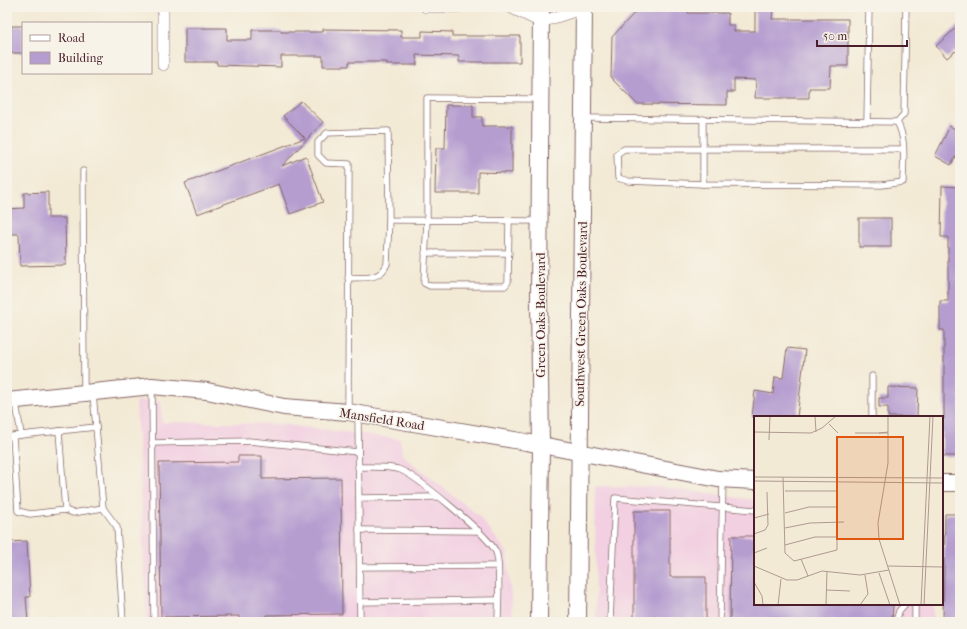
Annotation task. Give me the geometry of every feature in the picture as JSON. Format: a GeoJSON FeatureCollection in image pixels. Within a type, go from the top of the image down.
{"type":"FeatureCollection","features":[{"type":"Feature","properties":{"kind":"main road","name":"Southwest Green Oaks Boulevard"},"geometry":{"type":"LineString","coordinates":[[578,622],[582,118],[585,7]]}},
{"type":"Feature","properties":{"kind":"main road","name":"Green Oaks Boulevard"},"geometry":{"type":"LineString","coordinates":[[539,622],[541,445],[541,14]]}},
{"type":"Feature","properties":{"kind":"main road","name":"Mansfield Road"},"geometry":{"type":"LineString","coordinates":[[11,400],[88,391],[152,386],[207,391],[284,407],[353,413],[541,445],[723,480],[754,481]]}},
{"type":"Feature","properties":{"kind":"main road"},"geometry":{"type":"LineString","coordinates":[[943,483],[960,483]]}},
{"type":"Feature","properties":{"kind":"street"},"geometry":{"type":"LineString","coordinates":[[163,65],[164,7]]}},
{"type":"Feature","properties":{"kind":"street"},"geometry":{"type":"LineString","coordinates":[[426,7],[458,7]]}},
{"type":"Feature","properties":{"kind":"street"},"geometry":{"type":"LineString","coordinates":[[510,7],[541,14],[585,7]]}},
{"type":"Feature","properties":{"kind":"lane"},"geometry":{"type":"LineString","coordinates":[[867,121],[869,7]]}},
{"type":"Feature","properties":{"kind":"lane"},"geometry":{"type":"LineString","coordinates":[[897,122],[904,114],[906,7]]}},
{"type":"Feature","properties":{"kind":"lane"},"geometry":{"type":"LineString","coordinates":[[509,221],[508,282],[504,286],[430,286],[424,283],[427,220],[427,98],[540,99]]}},
{"type":"Feature","properties":{"kind":"lane"},"geometry":{"type":"LineString","coordinates":[[582,118],[897,122]]}},
{"type":"Feature","properties":{"kind":"lane"},"geometry":{"type":"LineString","coordinates":[[703,119],[703,184]]}},
{"type":"Feature","properties":{"kind":"lane"},"geometry":{"type":"LineString","coordinates":[[897,122],[903,131],[903,149],[903,182],[882,185],[703,184],[628,180],[618,178],[617,154],[624,149],[903,149]]}},
{"type":"Feature","properties":{"kind":"lane"},"geometry":{"type":"LineString","coordinates":[[348,278],[373,277],[380,274],[385,269],[387,264],[389,220],[388,131],[327,133],[318,142],[318,155],[326,163],[349,164],[348,278],[353,413],[358,452],[360,622]]}},
{"type":"Feature","properties":{"kind":"lane"},"geometry":{"type":"LineString","coordinates":[[84,171],[88,391],[96,427],[103,508],[117,527],[123,622]]}},
{"type":"Feature","properties":{"kind":"lane"},"geometry":{"type":"LineString","coordinates":[[389,220],[540,221]]}},
{"type":"Feature","properties":{"kind":"lane"},"geometry":{"type":"LineString","coordinates":[[426,253],[509,253]]}},
{"type":"Feature","properties":{"kind":"lane"},"geometry":{"type":"LineString","coordinates":[[872,376],[872,416]]}},
{"type":"Feature","properties":{"kind":"lane"},"geometry":{"type":"LineString","coordinates":[[152,386],[154,622]]}},
{"type":"Feature","properties":{"kind":"lane"},"geometry":{"type":"LineString","coordinates":[[11,400],[21,435]]}},
{"type":"Feature","properties":{"kind":"lane"},"geometry":{"type":"LineString","coordinates":[[96,427],[10,437],[18,511],[30,514],[64,510],[73,514],[103,508]]}},
{"type":"Feature","properties":{"kind":"lane"},"geometry":{"type":"LineString","coordinates":[[59,431],[64,510]]}},
{"type":"Feature","properties":{"kind":"lane"},"geometry":{"type":"LineString","coordinates":[[152,443],[250,441],[358,452]]}},
{"type":"Feature","properties":{"kind":"lane"},"geometry":{"type":"LineString","coordinates":[[358,467],[399,469],[409,474],[488,540],[496,552],[498,622]]}},
{"type":"Feature","properties":{"kind":"lane"},"geometry":{"type":"LineString","coordinates":[[720,622],[723,480]]}},
{"type":"Feature","properties":{"kind":"lane"},"geometry":{"type":"LineString","coordinates":[[359,498],[438,497]]}},
{"type":"Feature","properties":{"kind":"lane"},"geometry":{"type":"LineString","coordinates":[[610,622],[615,498],[754,510]]}},
{"type":"Feature","properties":{"kind":"lane"},"geometry":{"type":"LineString","coordinates":[[359,530],[479,531]]}},
{"type":"Feature","properties":{"kind":"lane"},"geometry":{"type":"LineString","coordinates":[[360,567],[497,566]]}},
{"type":"Feature","properties":{"kind":"lane"},"geometry":{"type":"LineString","coordinates":[[360,602],[498,600]]}},
{"type":"Feature","properties":{"kind":"lane"},"geometry":{"type":"LineString","coordinates":[[896,622],[900,611],[904,605]]}},
{"type":"Feature","properties":{"kind":"lane"},"geometry":{"type":"LineString","coordinates":[[915,605],[915,622]]}},
{"type":"Feature","properties":{"kind":"shaded area"},"geometry":{"type":"Polygon","coordinates":[[[136,401],[161,401],[162,422],[280,424],[400,439],[402,455],[478,515],[507,552],[513,622],[147,622],[136,401]]]}},
{"type":"Feature","properties":{"kind":"shaded area"},"geometry":{"type":"Polygon","coordinates":[[[595,486],[659,487],[754,500],[754,605],[933,605],[933,622],[596,622],[595,486]]]}},
{"type":"Feature","properties":{"kind":"building"},"geometry":{"type":"Polygon","coordinates":[[[755,7],[773,7],[772,19],[848,19],[848,66],[831,66],[830,88],[809,88],[809,98],[755,98],[756,80],[734,79],[734,92],[727,92],[727,105],[637,104],[611,78],[612,37],[638,9],[688,10],[688,13],[728,13],[728,25],[734,25],[734,31],[755,31],[755,7]]]}},
{"type":"Feature","properties":{"kind":"building"},"geometry":{"type":"Polygon","coordinates":[[[960,24],[960,56],[955,51],[947,58],[936,46],[960,24]]]}},
{"type":"Feature","properties":{"kind":"building"},"geometry":{"type":"Polygon","coordinates":[[[11,26],[22,26],[22,53],[10,53],[11,26]]]}},
{"type":"Feature","properties":{"kind":"building"},"geometry":{"type":"Polygon","coordinates":[[[185,28],[227,28],[227,40],[252,40],[252,30],[323,32],[323,29],[401,30],[401,37],[422,37],[422,31],[452,32],[452,36],[520,36],[520,62],[459,62],[459,56],[416,55],[417,65],[387,65],[387,62],[349,62],[349,66],[323,66],[323,56],[281,56],[281,67],[217,65],[217,62],[185,62],[185,28]]]}},
{"type":"Feature","properties":{"kind":"building"},"geometry":{"type":"Polygon","coordinates":[[[301,101],[323,122],[282,166],[306,156],[323,202],[290,214],[279,184],[197,214],[185,183],[305,138],[283,116],[301,101]]]}},
{"type":"Feature","properties":{"kind":"building"},"geometry":{"type":"Polygon","coordinates":[[[446,105],[473,105],[473,117],[482,117],[482,126],[512,126],[512,173],[478,172],[478,193],[435,193],[436,148],[445,148],[446,105]]]}},
{"type":"Feature","properties":{"kind":"building"},"geometry":{"type":"Polygon","coordinates":[[[950,126],[960,132],[960,159],[955,157],[951,165],[935,156],[950,126]]]}},
{"type":"Feature","properties":{"kind":"building"},"geometry":{"type":"Polygon","coordinates":[[[942,186],[960,187],[960,456],[943,456],[944,330],[940,330],[940,301],[948,301],[948,237],[941,237],[942,186]]]}},
{"type":"Feature","properties":{"kind":"building"},"geometry":{"type":"Polygon","coordinates":[[[48,192],[48,218],[65,218],[66,265],[20,266],[19,234],[7,234],[7,209],[24,208],[24,193],[48,192]]]}},
{"type":"Feature","properties":{"kind":"building"},"geometry":{"type":"Polygon","coordinates":[[[859,218],[891,218],[891,247],[859,247],[859,218]]]}},
{"type":"Feature","properties":{"kind":"building"},"geometry":{"type":"Polygon","coordinates":[[[787,348],[805,350],[797,416],[752,417],[755,391],[773,394],[775,377],[783,378],[787,348]]]}},
{"type":"Feature","properties":{"kind":"building"},"geometry":{"type":"Polygon","coordinates":[[[888,387],[918,388],[917,416],[888,416],[888,407],[879,407],[879,398],[888,398],[888,387]]]}},
{"type":"Feature","properties":{"kind":"building"},"geometry":{"type":"Polygon","coordinates":[[[238,456],[262,456],[262,479],[341,478],[342,614],[267,615],[267,621],[239,622],[239,616],[161,617],[159,463],[238,462],[238,456]]]}},
{"type":"Feature","properties":{"kind":"building"},"geometry":{"type":"Polygon","coordinates":[[[634,511],[670,511],[670,577],[706,577],[706,622],[634,621],[634,511]]]}},
{"type":"Feature","properties":{"kind":"building"},"geometry":{"type":"Polygon","coordinates":[[[945,514],[960,514],[960,622],[943,622],[945,514]]]}},
{"type":"Feature","properties":{"kind":"building"},"geometry":{"type":"Polygon","coordinates":[[[731,536],[754,536],[754,605],[893,605],[892,622],[730,622],[731,536]]]}},
{"type":"Feature","properties":{"kind":"building"},"geometry":{"type":"Polygon","coordinates":[[[27,541],[30,597],[26,597],[28,622],[9,622],[7,599],[7,542],[27,541]]]}}]}
